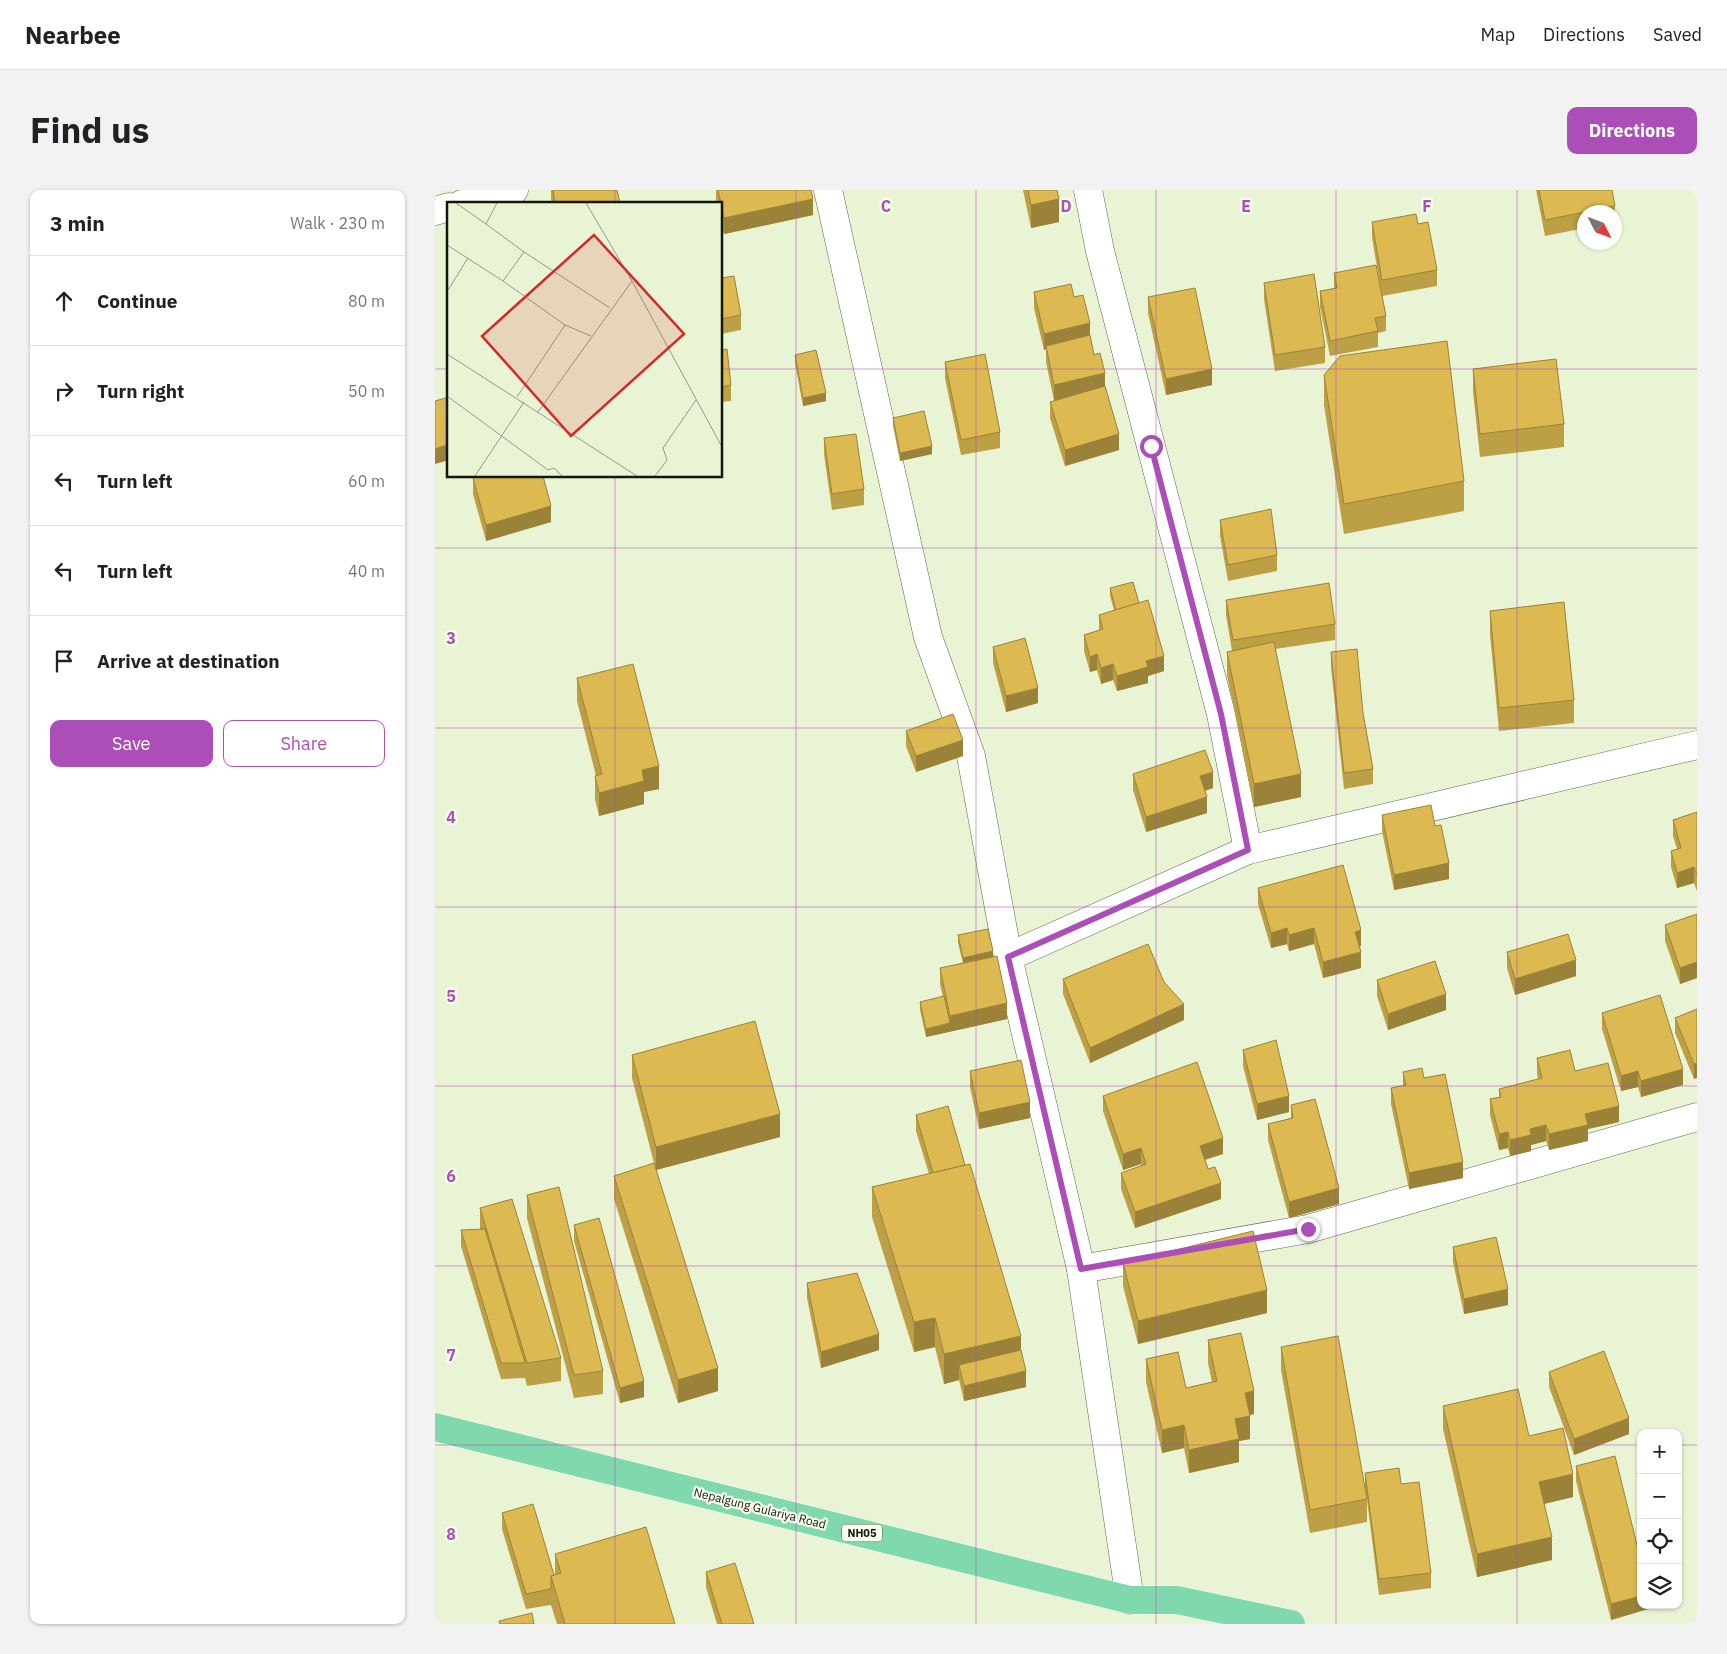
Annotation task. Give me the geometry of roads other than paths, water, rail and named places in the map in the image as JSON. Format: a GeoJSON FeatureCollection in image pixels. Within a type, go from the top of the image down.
{"type":"FeatureCollection","features":[{"type":"Feature","properties":{"kind":"main road","name":"Nepalgung Gulariya Road"},"geometry":{"type":"LineString","coordinates":[[435,1426],[1131,1600],[1177,1600],[1291,1624]]}},
{"type":"Feature","properties":{"kind":"street"},"geometry":{"type":"LineString","coordinates":[[469,202],[514,190]]}},
{"type":"Feature","properties":{"kind":"street"},"geometry":{"type":"LineString","coordinates":[[828,190],[928,637],[971,756],[1008,957],[1081,1269],[1131,1600]]}},
{"type":"Feature","properties":{"kind":"street"},"geometry":{"type":"LineString","coordinates":[[1088,190],[1102,260],[1221,714],[1248,850]]}},
{"type":"Feature","properties":{"kind":"street"},"geometry":{"type":"LineString","coordinates":[[1008,957],[1248,850],[1697,745]]}},
{"type":"Feature","properties":{"kind":"street"},"geometry":{"type":"LineString","coordinates":[[1081,1269],[1308,1229],[1697,1117]]}}]}
